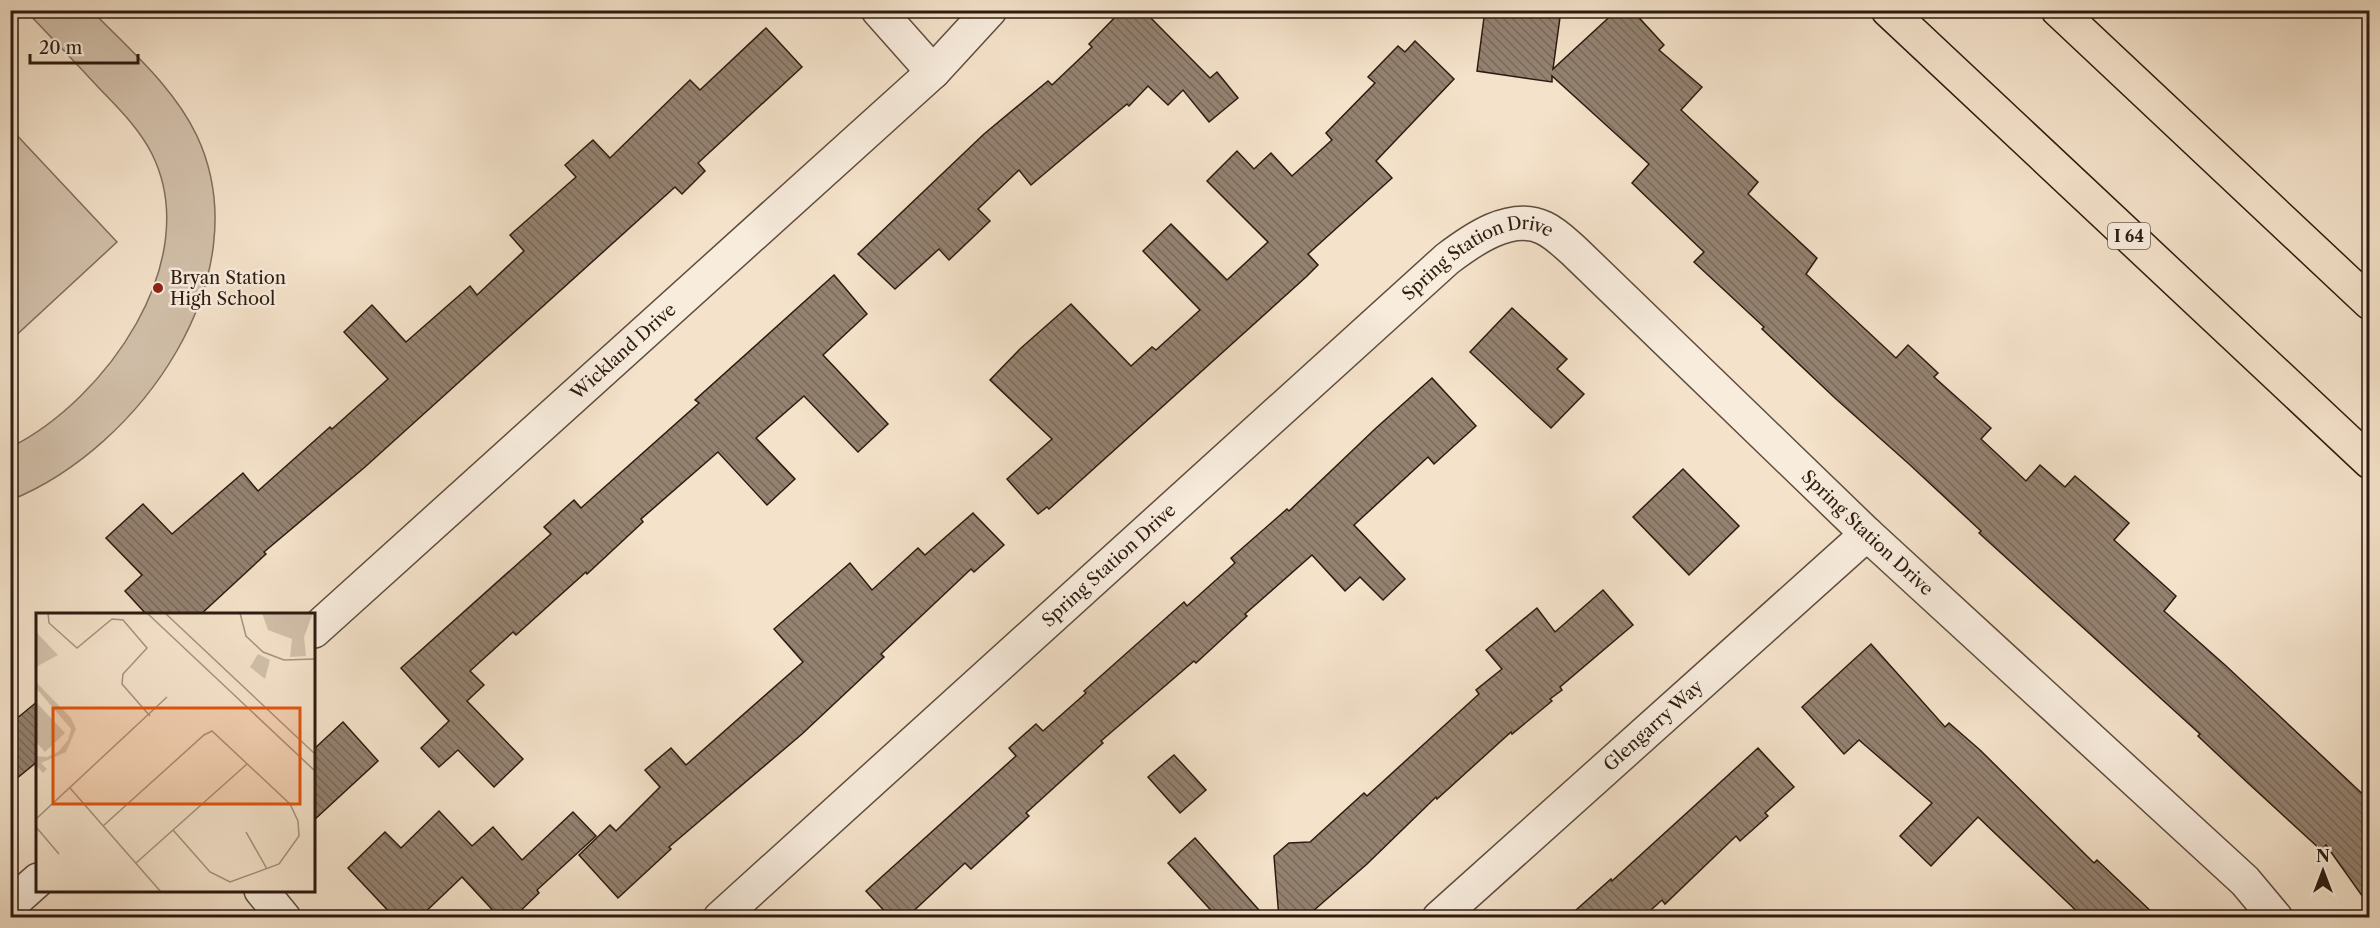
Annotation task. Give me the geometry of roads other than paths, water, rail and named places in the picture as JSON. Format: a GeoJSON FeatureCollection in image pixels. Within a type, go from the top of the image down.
{"type":"FeatureCollection","features":[{"type":"Feature","properties":{"kind":"highway","name":"I 64"},"geometry":{"type":"LineString","coordinates":[[1888,10],[2370,462]]}},
{"type":"Feature","properties":{"kind":"highway"},"geometry":{"type":"LineString","coordinates":[[2058,10],[2370,303]]}},
{"type":"Feature","properties":{"kind":"street"},"geometry":{"type":"LineString","coordinates":[[878,10],[933,72]]}},
{"type":"Feature","properties":{"kind":"street","name":"Wickland Drive"},"geometry":{"type":"LineString","coordinates":[[315,630],[933,72],[990,10]]}},
{"type":"Feature","properties":{"kind":"street","name":"Spring Station Drive"},"geometry":{"type":"LineString","coordinates":[[720,918],[1447,259],[1471,240],[1502,227],[1516,224],[1532,224],[1545,228],[1574,250],[1868,534],[2245,881],[2276,918]]}},
{"type":"Feature","properties":{"kind":"street","name":"Glengarry Way"},"geometry":{"type":"LineString","coordinates":[[1439,918],[1868,534]]}},
{"type":"Feature","properties":{"kind":"street"},"geometry":{"type":"LineString","coordinates":[[10,904],[36,882]]}},
{"type":"Feature","properties":{"kind":"street"},"geometry":{"type":"LineString","coordinates":[[262,892],[284,918]]}},
{"type":"Feature","properties":{"kind":"place","name":"Bryan Station High School"},"geometry":{"type":"Point","coordinates":[158,288]}}]}
